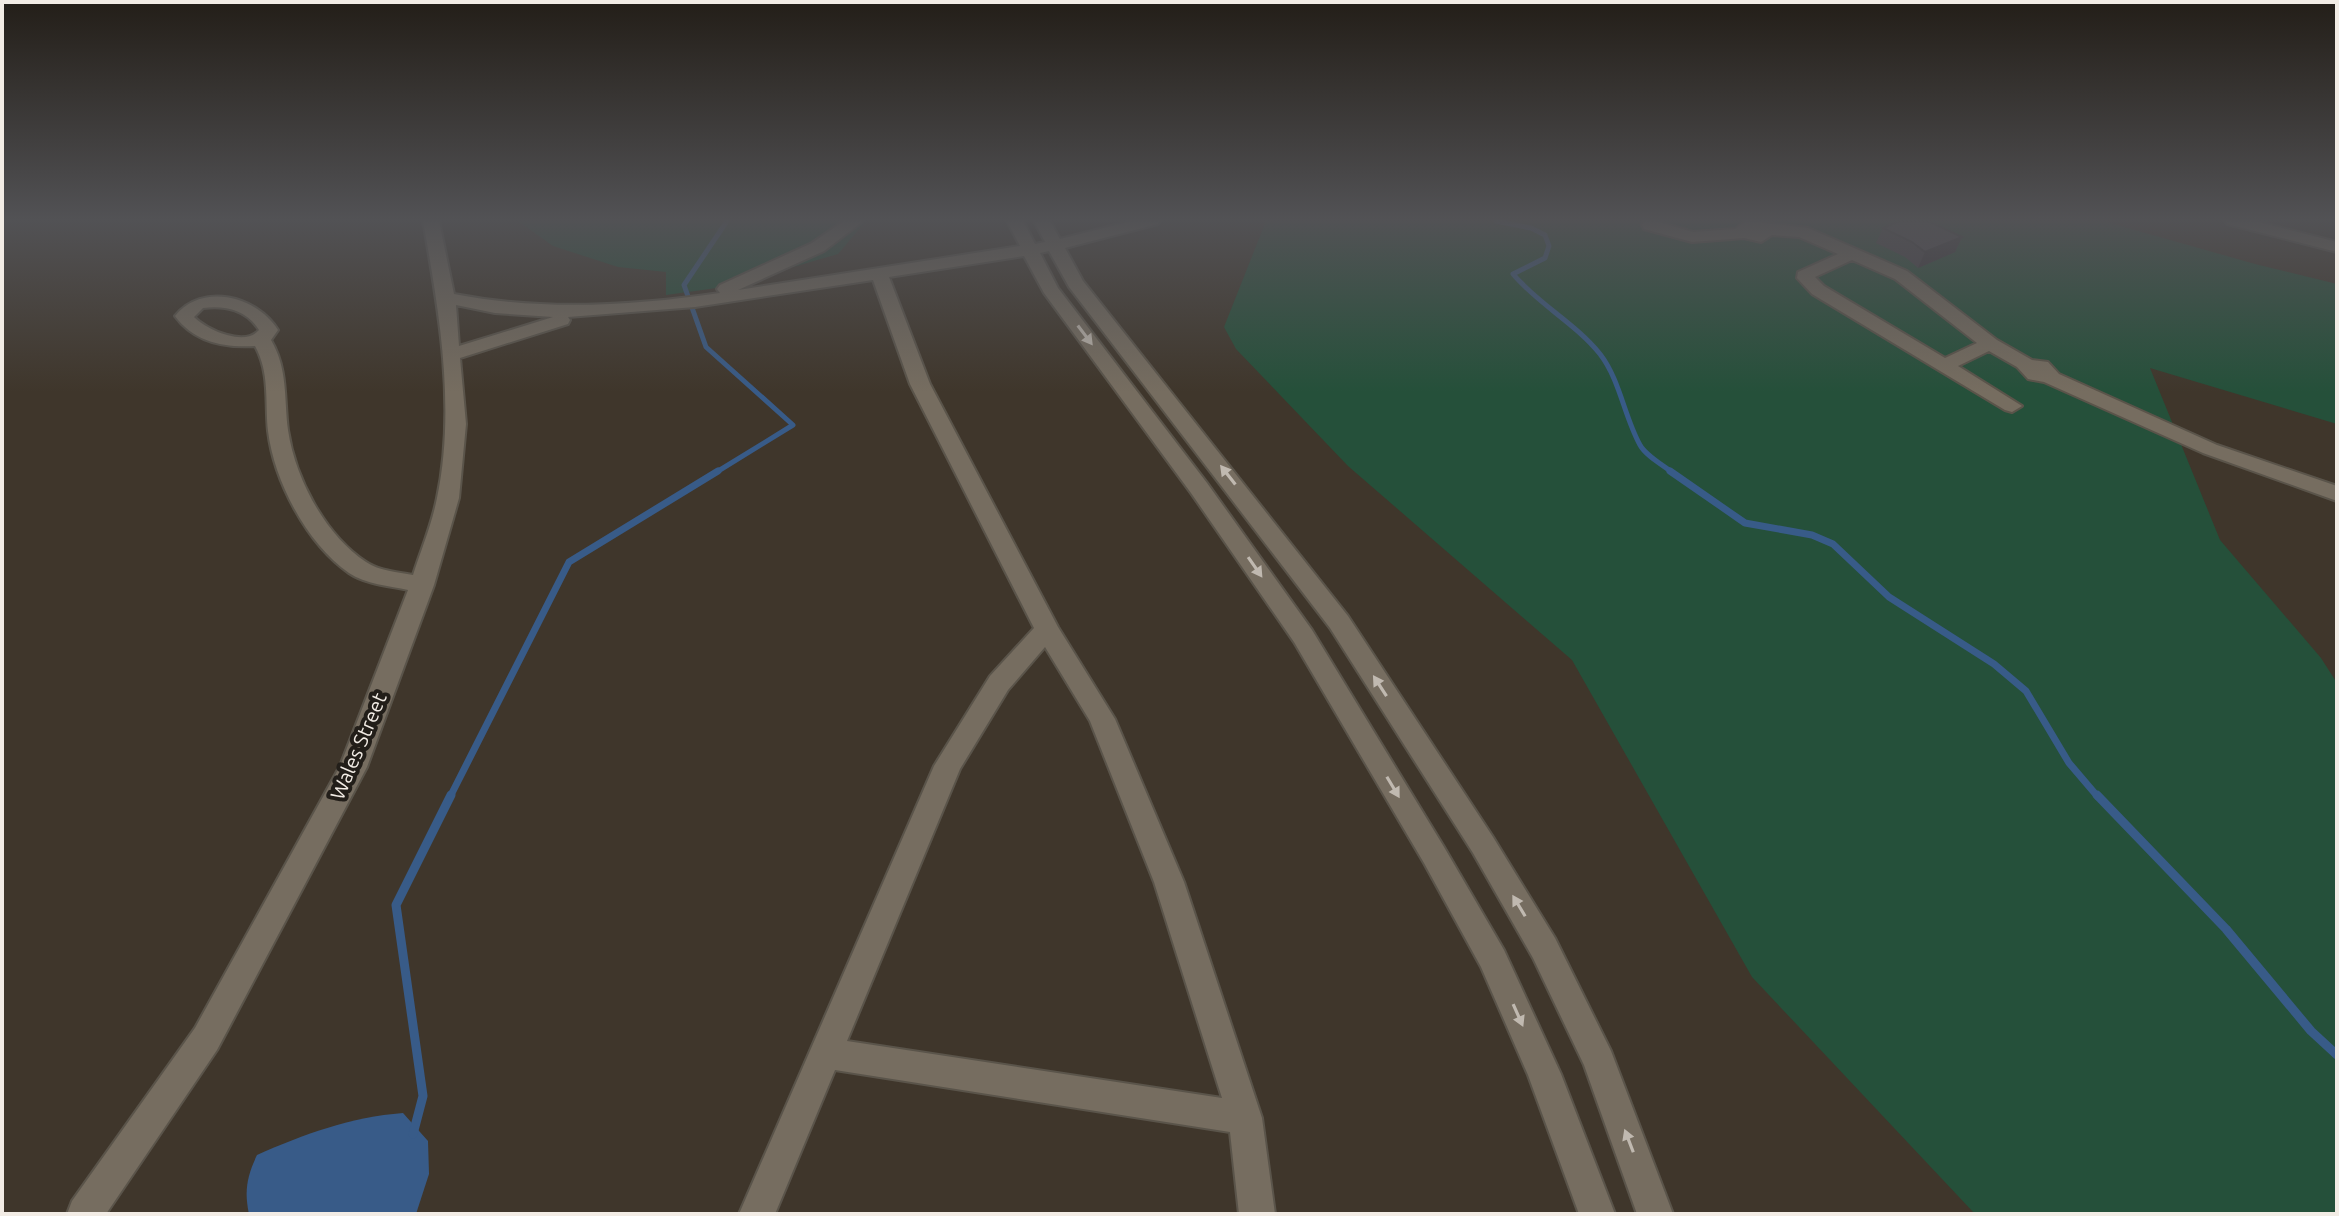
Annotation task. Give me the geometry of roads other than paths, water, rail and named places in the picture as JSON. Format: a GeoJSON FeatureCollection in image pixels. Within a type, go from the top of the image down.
{"type":"FeatureCollection","features":[{"type":"Feature","properties":{"kind":"street","name":"Wales Street"},"geometry":{"type":"LineString","coordinates":[[85,1214],[206,1039],[353,767],[422,585],[448,498],[456,424],[453,354],[442,278]]}},
{"type":"Feature","properties":{"kind":"street"},"geometry":{"type":"LineString","coordinates":[[710,298],[748,278]]}},
{"type":"Feature","properties":{"kind":"street"},"geometry":{"type":"LineString","coordinates":[[446,298],[501,310],[539,313],[594,311],[663,305],[847,278]]}},
{"type":"Feature","properties":{"kind":"street"},"geometry":{"type":"LineString","coordinates":[[881,278],[920,384],[1047,629],[1102,719],[1169,882],[1245,1118],[1257,1214]]}},
{"type":"Feature","properties":{"kind":"street"},"geometry":{"type":"LineString","coordinates":[[1048,278],[1050,289],[1199,488],[1303,636],[1434,855],[1493,960],[1544,1074],[1597,1214]]}},
{"type":"Feature","properties":{"kind":"street"},"geometry":{"type":"LineString","coordinates":[[1070,278],[1339,622],[1483,845],[1544,948],[1599,1062],[1655,1214]]}},
{"type":"Feature","properties":{"kind":"street"},"geometry":{"type":"LineString","coordinates":[[1806,278],[1818,290],[2012,406]]}},
{"type":"Feature","properties":{"kind":"street"},"geometry":{"type":"LineString","coordinates":[[1905,278],[1990,344],[2028,365],[2048,369],[2048,376],[2210,449],[2337,494]]}},
{"type":"Feature","properties":{"kind":"street"},"geometry":{"type":"LineString","coordinates":[[453,354],[594,311]]}},
{"type":"Feature","properties":{"kind":"street"},"geometry":{"type":"LineString","coordinates":[[261,340],[274,358],[278,434],[297,491],[321,532],[359,569],[422,585]]}},
{"type":"Feature","properties":{"kind":"street"},"geometry":{"type":"LineString","coordinates":[[1944,365],[1990,344]]}},
{"type":"Feature","properties":{"kind":"street"},"geometry":{"type":"LineString","coordinates":[[757,1214],[948,766],[999,683],[1047,629]]}},
{"type":"Feature","properties":{"kind":"street"},"geometry":{"type":"LineString","coordinates":[[825,1053],[1245,1118]]}},
{"type":"Feature","properties":{"kind":"water"},"geometry":{"type":"Polygon","coordinates":[[[403,1113],[428,1141],[429,1174],[416,1214],[249,1214],[247,1184],[257,1155],[328,1128],[365,1118],[403,1113]]]}},
{"type":"Feature","properties":{"kind":"waterway"},"geometry":{"type":"LineString","coordinates":[[689,278],[684,285],[706,347],[793,425],[715,473]]}},
{"type":"Feature","properties":{"kind":"waterway"},"geometry":{"type":"LineString","coordinates":[[1517,278],[1600,354],[1612,375],[1640,445],[1650,457],[1673,473]]}},
{"type":"Feature","properties":{"kind":"waterway"},"geometry":{"type":"LineString","coordinates":[[450,797],[569,562],[718,471]]}},
{"type":"Feature","properties":{"kind":"waterway"},"geometry":{"type":"LineString","coordinates":[[1670,471],[1745,523],[1812,535],[1833,544],[1889,597],[1994,664],[2026,691],[2069,763],[2098,797]]}},
{"type":"Feature","properties":{"kind":"waterway"},"geometry":{"type":"LineString","coordinates":[[2097,795],[2226,929],[2311,1031],[2337,1055]]}},
{"type":"Feature","properties":{"kind":"waterway"},"geometry":{"type":"LineString","coordinates":[[413,1134],[423,1096],[396,905],[450,797]]}}]}
